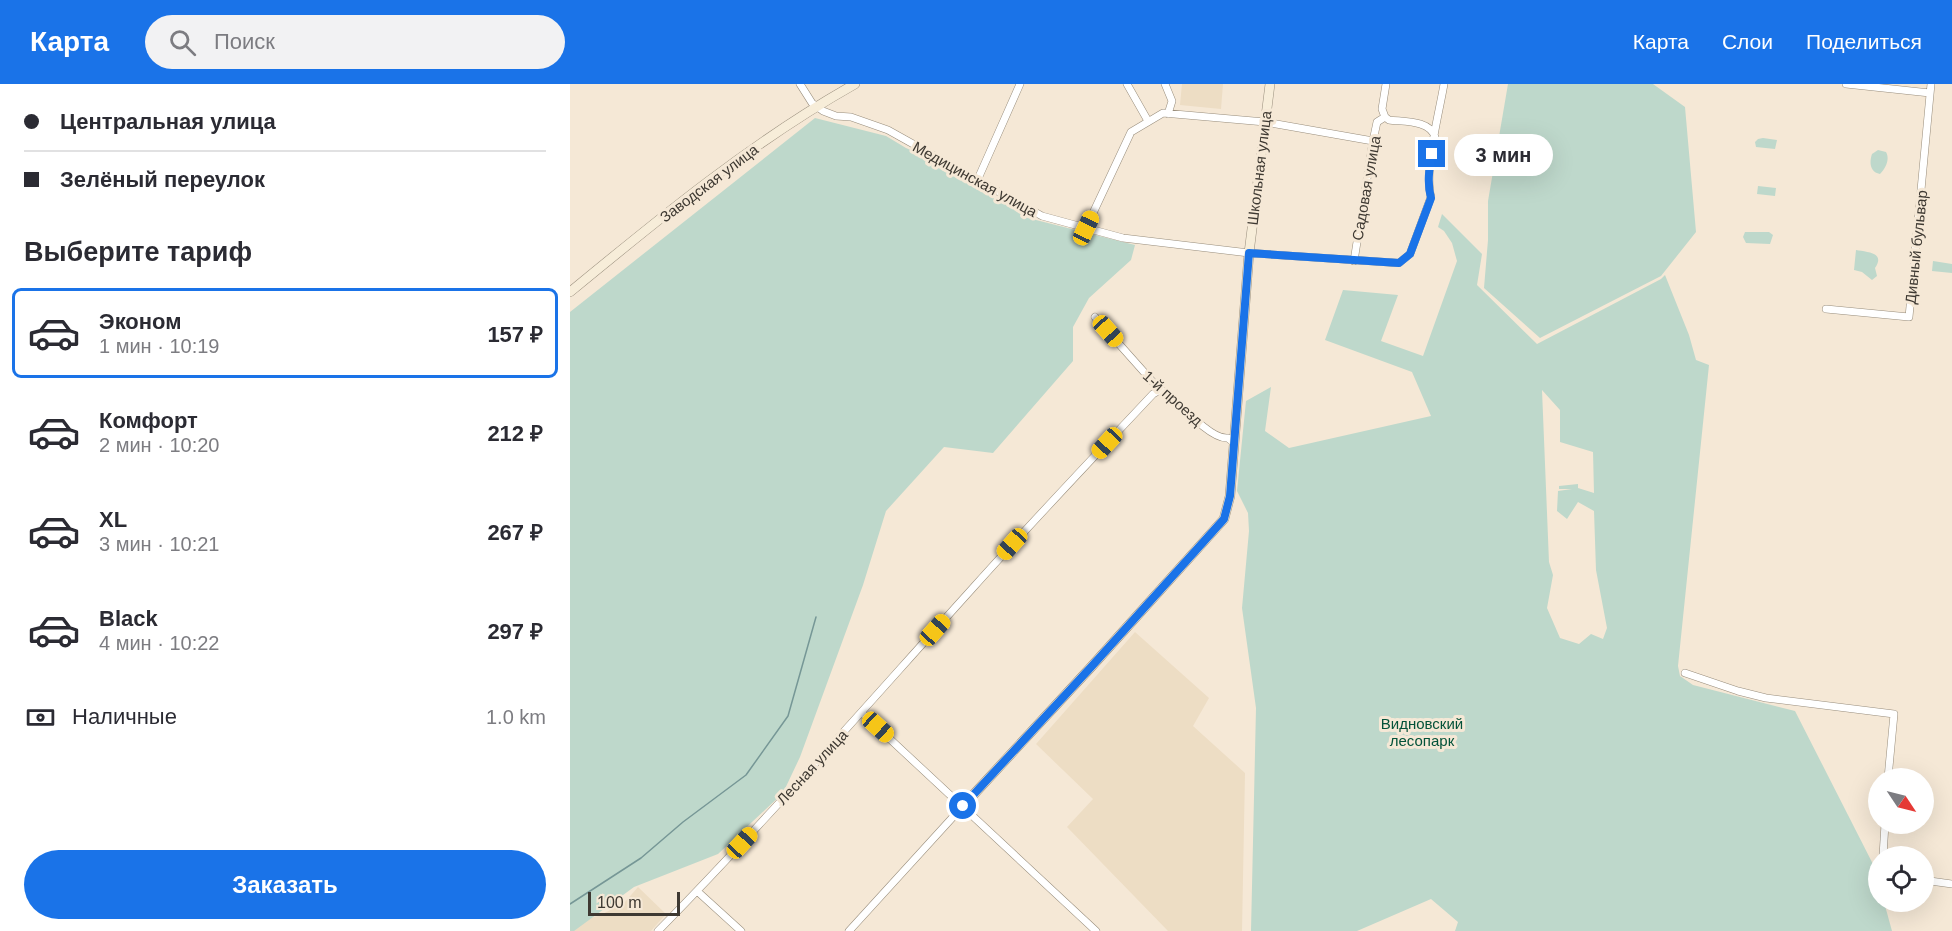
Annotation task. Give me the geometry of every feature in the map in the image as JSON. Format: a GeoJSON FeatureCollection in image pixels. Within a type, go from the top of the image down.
{"type":"FeatureCollection","features":[{"type":"Feature","properties":{"kind":"street"},"geometry":{"type":"LineString","coordinates":[[800,84],[816,106]]}},
{"type":"Feature","properties":{"kind":"street","name":"Заводская улица"},"geometry":{"type":"LineString","coordinates":[[570,292],[717,174],[816,106],[855,84]]}},
{"type":"Feature","properties":{"kind":"street"},"geometry":{"type":"LineString","coordinates":[[976,181],[1020,84]]}},
{"type":"Feature","properties":{"kind":"street"},"geometry":{"type":"LineString","coordinates":[[1127,84],[1148,121]]}},
{"type":"Feature","properties":{"kind":"street"},"geometry":{"type":"LineString","coordinates":[[1166,84],[1172,101],[1168,114]]}},
{"type":"Feature","properties":{"kind":"street","name":"Школьная улица"},"geometry":{"type":"LineString","coordinates":[[963,806],[1224,519],[1230,496],[1249,253],[1270,84]]}},
{"type":"Feature","properties":{"kind":"street","name":"Садовая улица"},"geometry":{"type":"LineString","coordinates":[[1354,261],[1372,141],[1377,122],[1386,117],[1382,109],[1386,84]]}},
{"type":"Feature","properties":{"kind":"street"},"geometry":{"type":"LineString","coordinates":[[1435,137],[1444,84]]}},
{"type":"Feature","properties":{"kind":"street"},"geometry":{"type":"LineString","coordinates":[[1846,84],[1930,93],[1931,84]]}},
{"type":"Feature","properties":{"kind":"street","name":"Дивный бульвар"},"geometry":{"type":"LineString","coordinates":[[1826,309],[1909,317],[1930,93]]}},
{"type":"Feature","properties":{"kind":"street","name":"Медицинская улица"},"geometry":{"type":"LineString","coordinates":[[816,106],[836,116],[850,117],[888,130],[1042,216],[1123,238],[1249,253],[1354,261],[1399,263],[1410,254],[1431,198],[1429,170],[1435,137]]}},
{"type":"Feature","properties":{"kind":"street"},"geometry":{"type":"LineString","coordinates":[[1086,228],[1131,132],[1162,113],[1265,123],[1372,141]]}},
{"type":"Feature","properties":{"kind":"street"},"geometry":{"type":"LineString","coordinates":[[1386,117],[1389,120],[1428,127],[1433,131],[1435,137]]}},
{"type":"Feature","properties":{"kind":"street","name":"1-й проезд"},"geometry":{"type":"LineString","coordinates":[[1095,317],[1160,390],[1168,393],[1212,434],[1222,439],[1228,438],[1234,443]]}},
{"type":"Feature","properties":{"kind":"street","name":"Лесная улица"},"geometry":{"type":"LineString","coordinates":[[658,931],[862,712],[1039,514],[1153,394],[1160,390]]}},
{"type":"Feature","properties":{"kind":"street"},"geometry":{"type":"LineString","coordinates":[[1685,673],[1766,698],[1893,714],[1889,768]]}},
{"type":"Feature","properties":{"kind":"street"},"geometry":{"type":"LineString","coordinates":[[862,712],[1096,931]]}},
{"type":"Feature","properties":{"kind":"street"},"geometry":{"type":"LineString","coordinates":[[849,931],[963,806]]}},
{"type":"Feature","properties":{"kind":"street"},"geometry":{"type":"LineString","coordinates":[[1934,882],[1952,884]]}},
{"type":"Feature","properties":{"kind":"street"},"geometry":{"type":"LineString","coordinates":[[697,891],[741,931]]}},
{"type":"Feature","properties":{"kind":"shaded area"},"geometry":{"type":"Polygon","coordinates":[[[1182,84],[1223,84],[1221,109],[1180,105],[1182,84]]]}},
{"type":"Feature","properties":{"kind":"shaded area"},"geometry":{"type":"Polygon","coordinates":[[[1135,632],[1209,698],[1193,726],[1245,773],[1242,931],[1168,931],[1067,827],[1093,799],[1036,744],[1135,632]]]}},
{"type":"Feature","properties":{"kind":"shaded area"},"geometry":{"type":"Polygon","coordinates":[[[638,887],[666,914],[651,931],[572,931],[580,920],[599,916],[625,902],[638,887]]]}},
{"type":"Feature","properties":{"kind":"green space"},"geometry":{"type":"Polygon","coordinates":[[[1508,84],[1653,84],[1685,107],[1696,232],[1661,276],[1540,338],[1484,288],[1488,201],[1508,84]]]}},
{"type":"Feature","properties":{"kind":"green space"},"geometry":{"type":"Polygon","coordinates":[[[815,118],[886,136],[931,159],[996,199],[1036,220],[1135,245],[1131,260],[1089,298],[1073,327],[1073,361],[993,453],[944,447],[886,511],[863,585],[800,757],[783,793],[718,854],[634,887],[574,931],[570,931],[570,312],[815,118]]]}},
{"type":"Feature","properties":{"kind":"green space"},"geometry":{"type":"Polygon","coordinates":[[[1763,138],[1777,140],[1775,149],[1756,147],[1755,142],[1763,138]]]}},
{"type":"Feature","properties":{"kind":"green space"},"geometry":{"type":"Polygon","coordinates":[[[1878,150],[1886,152],[1888,158],[1880,174],[1872,169],[1871,164],[1872,154],[1878,150]]]}},
{"type":"Feature","properties":{"kind":"green space"},"geometry":{"type":"Polygon","coordinates":[[[1758,186],[1776,188],[1775,196],[1757,194],[1758,186]]]}},
{"type":"Feature","properties":{"kind":"green space","name":"Видновский лесопарк"},"geometry":{"type":"Polygon","coordinates":[[[1442,214],[1482,254],[1477,285],[1537,344],[1665,275],[1689,335],[1696,360],[1709,365],[1678,666],[1680,676],[1693,685],[1795,711],[1868,854],[1868,912],[1887,912],[1892,931],[1455,931],[1458,922],[1431,899],[1357,931],[1251,931],[1256,708],[1242,608],[1249,531],[1248,513],[1237,491],[1246,401],[1271,387],[1265,431],[1289,448],[1431,416],[1412,372],[1325,340],[1343,290],[1398,295],[1381,341],[1423,356],[1457,261],[1452,243],[1444,231],[1438,227],[1442,214]],[[1542,390],[1549,562],[1553,575],[1547,608],[1560,638],[1579,644],[1591,634],[1603,639],[1607,628],[1596,570],[1594,511],[1578,502],[1567,519],[1557,511],[1558,491],[1572,489],[1559,489],[1559,486],[1578,484],[1578,488],[1594,493],[1593,452],[1560,442],[1560,410],[1542,390]]]}},
{"type":"Feature","properties":{"kind":"green space"},"geometry":{"type":"Polygon","coordinates":[[[1745,232],[1769,232],[1773,235],[1770,244],[1746,243],[1743,237],[1745,232]]]}},
{"type":"Feature","properties":{"kind":"green space"},"geometry":{"type":"Polygon","coordinates":[[[1856,250],[1869,252],[1878,259],[1875,268],[1877,276],[1872,280],[1862,272],[1854,270],[1856,250]]]}},
{"type":"Feature","properties":{"kind":"green space"},"geometry":{"type":"Polygon","coordinates":[[[1933,261],[1952,264],[1952,273],[1932,271],[1933,261]]]}},
{"type":"Feature","properties":{"kind":"waterway"},"geometry":{"type":"LineString","coordinates":[[570,904],[641,858],[683,822],[746,775],[788,716],[816,617]]}},
{"type":"Feature","properties":{"kind":"route"},"geometry":{"type":"LineString","coordinates":[[963,806],[1224,519],[1230,496],[1249,253],[1399,263],[1410,254],[1431,198],[1429,170],[1432,154]]}}]}
